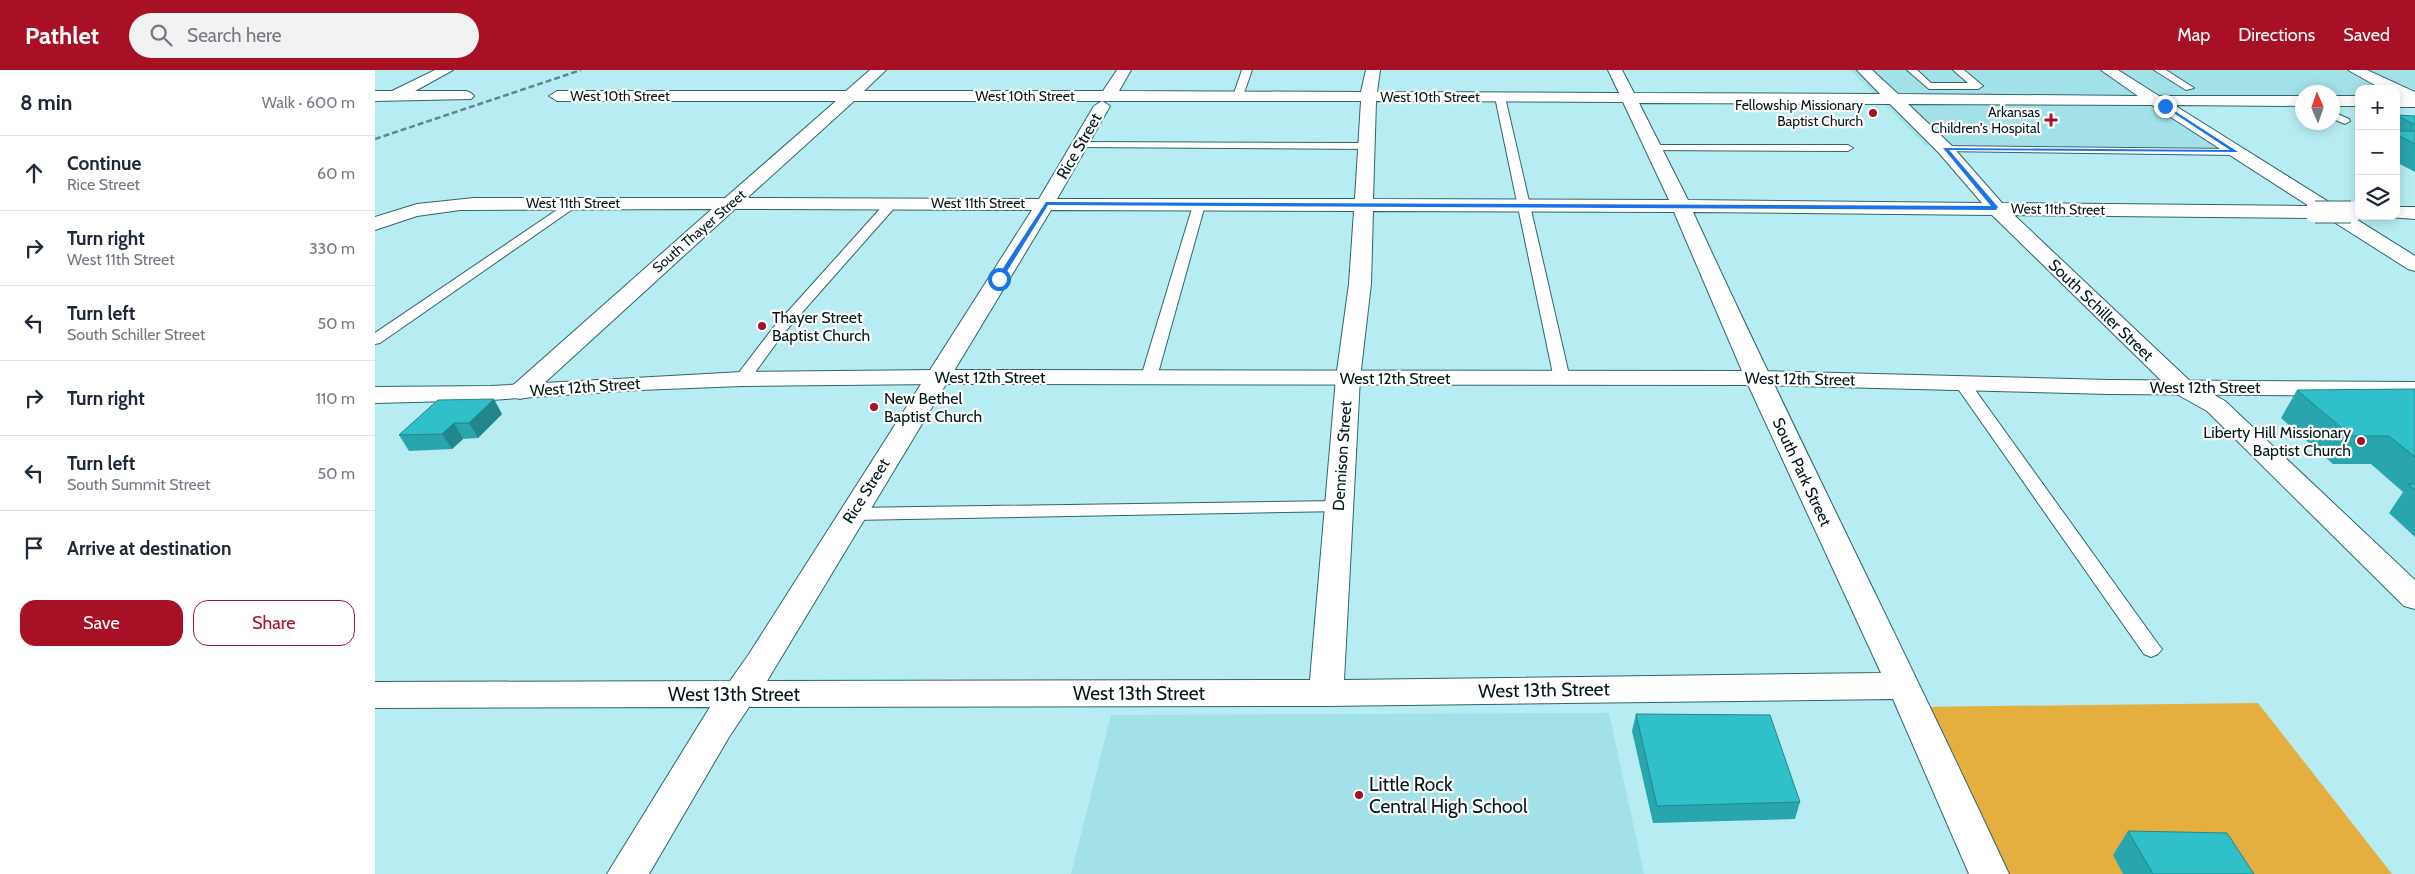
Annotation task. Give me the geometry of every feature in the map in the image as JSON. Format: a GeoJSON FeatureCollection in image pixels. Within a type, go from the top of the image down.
{"type":"FeatureCollection","features":[{"type":"Feature","properties":{"kind":"street"},"geometry":{"type":"LineString","coordinates":[[394,96],[446,70]]}},
{"type":"Feature","properties":{"kind":"street","name":"South Thayer Street"},"geometry":{"type":"LineString","coordinates":[[520,392],[879,70]]}},
{"type":"Feature","properties":{"kind":"street","name":"Rice Street"},"geometry":{"type":"LineString","coordinates":[[627,874],[738,694],[761,663],[913,415],[1046,204],[1078,145],[1124,70]]}},
{"type":"Feature","properties":{"kind":"street","name":"Dennison Street"},"geometry":{"type":"LineString","coordinates":[[1326,692],[1348,378],[1360,284],[1369,97],[1373,70]]}},
{"type":"Feature","properties":{"kind":"street","name":"South Park Street"},"geometry":{"type":"LineString","coordinates":[[1615,70],[1681,206],[1757,378],[1904,686],[1989,874]]}},
{"type":"Feature","properties":{"kind":"street","name":"South Schiller Street"},"geometry":{"type":"LineString","coordinates":[[1864,70],[1945,149],[1996,208],[2182,387],[2216,406],[2415,598]]}},
{"type":"Feature","properties":{"kind":"street"},"geometry":{"type":"LineString","coordinates":[[2109,70],[2415,265]]}},
{"type":"Feature","properties":{"kind":"street"},"geometry":{"type":"LineString","coordinates":[[2355,70],[2387,85]]}},
{"type":"Feature","properties":{"kind":"street"},"geometry":{"type":"LineString","coordinates":[[2400,92],[2415,100]]}},
{"type":"Feature","properties":{"kind":"street"},"geometry":{"type":"LineString","coordinates":[[375,96],[466,96]]}},
{"type":"Feature","properties":{"kind":"street","name":"West 10th Street"},"geometry":{"type":"LineString","coordinates":[[557,96],[851,96],[1105,101],[1238,96],[2295,101]]}},
{"type":"Feature","properties":{"kind":"street"},"geometry":{"type":"LineString","coordinates":[[2400,102],[2415,100]]}},
{"type":"Feature","properties":{"kind":"street"},"geometry":{"type":"LineString","coordinates":[[2340,101],[2355,102]]}},
{"type":"Feature","properties":{"kind":"street","name":"West 11th Street"},"geometry":{"type":"LineString","coordinates":[[375,224],[407,212],[445,205],[489,202],[1363,207],[1681,206],[2355,212]]}},
{"type":"Feature","properties":{"kind":"street"},"geometry":{"type":"LineString","coordinates":[[2400,213],[2415,213]]}},
{"type":"Feature","properties":{"kind":"street","name":"West 12th Street"},"geometry":{"type":"LineString","coordinates":[[375,395],[520,392],[639,383],[742,379],[1149,377],[1757,378],[2182,387],[2390,388],[2414,397]]}},
{"type":"Feature","properties":{"kind":"street","name":"West 13th Street"},"geometry":{"type":"LineString","coordinates":[[375,695],[1326,692],[1904,686]]}},
{"type":"Feature","properties":{"kind":"lane"},"geometry":{"type":"LineString","coordinates":[[1238,96],[1247,70]]}},
{"type":"Feature","properties":{"kind":"lane"},"geometry":{"type":"LineString","coordinates":[[1912,70],[1929,86],[1978,86],[1958,70]]}},
{"type":"Feature","properties":{"kind":"lane"},"geometry":{"type":"LineString","coordinates":[[2159,70],[2189,88]]}},
{"type":"Feature","properties":{"kind":"lane"},"geometry":{"type":"LineString","coordinates":[[1957,87],[1972,99]]}},
{"type":"Feature","properties":{"kind":"lane"},"geometry":{"type":"LineString","coordinates":[[1500,97],[1562,378]]}},
{"type":"Feature","properties":{"kind":"lane"},"geometry":{"type":"LineString","coordinates":[[2340,119],[2345,122]]}},
{"type":"Feature","properties":{"kind":"lane"},"geometry":{"type":"LineString","coordinates":[[1078,145],[1368,146]]}},
{"type":"Feature","properties":{"kind":"lane"},"geometry":{"type":"LineString","coordinates":[[1653,148],[1848,148]]}},
{"type":"Feature","properties":{"kind":"lane"},"geometry":{"type":"LineString","coordinates":[[1945,149],[2235,152]]}},
{"type":"Feature","properties":{"kind":"lane"},"geometry":{"type":"LineString","coordinates":[[375,340],[573,203]]}},
{"type":"Feature","properties":{"kind":"lane"},"geometry":{"type":"LineString","coordinates":[[742,379],[778,331],[893,203]]}},
{"type":"Feature","properties":{"kind":"lane"},"geometry":{"type":"LineString","coordinates":[[1149,377],[1199,205]]}},
{"type":"Feature","properties":{"kind":"lane"},"geometry":{"type":"LineString","coordinates":[[1963,383],[2151,649]]}},
{"type":"Feature","properties":{"kind":"lane"},"geometry":{"type":"LineString","coordinates":[[852,514],[1338,507]]}},
{"type":"Feature","properties":{"kind":"shaded area","name":"Arkansas Children's Hospital"},"geometry":{"type":"Polygon","coordinates":[[[1850,70],[2415,70],[2415,96],[2400,96],[2400,85],[2355,85],[2355,96],[2340,96],[2340,85],[2295,85],[2295,96],[2165,97],[2242,148],[1925,145],[1850,70]]]}},
{"type":"Feature","properties":{"kind":"shaded area"},"geometry":{"type":"Polygon","coordinates":[[[2258,703],[2392,874],[1989,874],[1914,707],[2258,703]]]}},
{"type":"Feature","properties":{"kind":"shaded area","name":"Little Rock Central High School"},"geometry":{"type":"Polygon","coordinates":[[[1609,713],[1644,874],[1071,874],[1111,715],[1609,713]]]}},
{"type":"Feature","properties":{"kind":"building"},"geometry":{"type":"Polygon","coordinates":[[[2400,115],[2415,116],[2415,125],[2400,117],[2400,115]]]}},
{"type":"Feature","properties":{"kind":"building"},"geometry":{"type":"Polygon","coordinates":[[[2400,131],[2415,131],[2415,144],[2400,136],[2400,131]]]}},
{"type":"Feature","properties":{"kind":"building"},"geometry":{"type":"Polygon","coordinates":[[[2415,389],[2415,457],[2389,436],[2351,436],[2297,390],[2415,389]]]}},
{"type":"Feature","properties":{"kind":"building"},"geometry":{"type":"Polygon","coordinates":[[[494,399],[469,423],[454,423],[442,434],[399,435],[438,400],[494,399]]]}},
{"type":"Feature","properties":{"kind":"building"},"geometry":{"type":"Polygon","coordinates":[[[2408,484],[2415,484],[2415,490],[2408,484]]]}},
{"type":"Feature","properties":{"kind":"building"},"geometry":{"type":"Polygon","coordinates":[[[1636,714],[1770,715],[1800,802],[1657,806],[1636,714]]]}},
{"type":"Feature","properties":{"kind":"building"},"geometry":{"type":"Polygon","coordinates":[[[2128,831],[2227,833],[2254,874],[2153,874],[2128,831]]]}},
{"type":"Feature","properties":{"kind":"railway"},"geometry":{"type":"LineString","coordinates":[[375,139],[581,70]]}},
{"type":"Feature","properties":{"kind":"place","name":"Fellowship Missionary Baptist Church"},"geometry":{"type":"Point","coordinates":[1873,113]}},
{"type":"Feature","properties":{"kind":"place","name":"Arkansas Children's Hospital"},"geometry":{"type":"Point","coordinates":[2051,120]}},
{"type":"Feature","properties":{"kind":"place","name":"Thayer Street Baptist Church"},"geometry":{"type":"Point","coordinates":[762,326]}},
{"type":"Feature","properties":{"kind":"place","name":"New Bethel Baptist Church"},"geometry":{"type":"Point","coordinates":[874,407]}},
{"type":"Feature","properties":{"kind":"place","name":"Liberty Hill Missionary Baptist Church"},"geometry":{"type":"Point","coordinates":[2361,441]}},
{"type":"Feature","properties":{"kind":"place","name":"Little Rock Central High School"},"geometry":{"type":"Point","coordinates":[1359,795]}},
{"type":"Feature","properties":{"kind":"route"},"geometry":{"type":"LineString","coordinates":[[999,279],[1046,204],[1363,207],[1996,208],[1945,149],[2235,152],[2165,106]]}}]}
